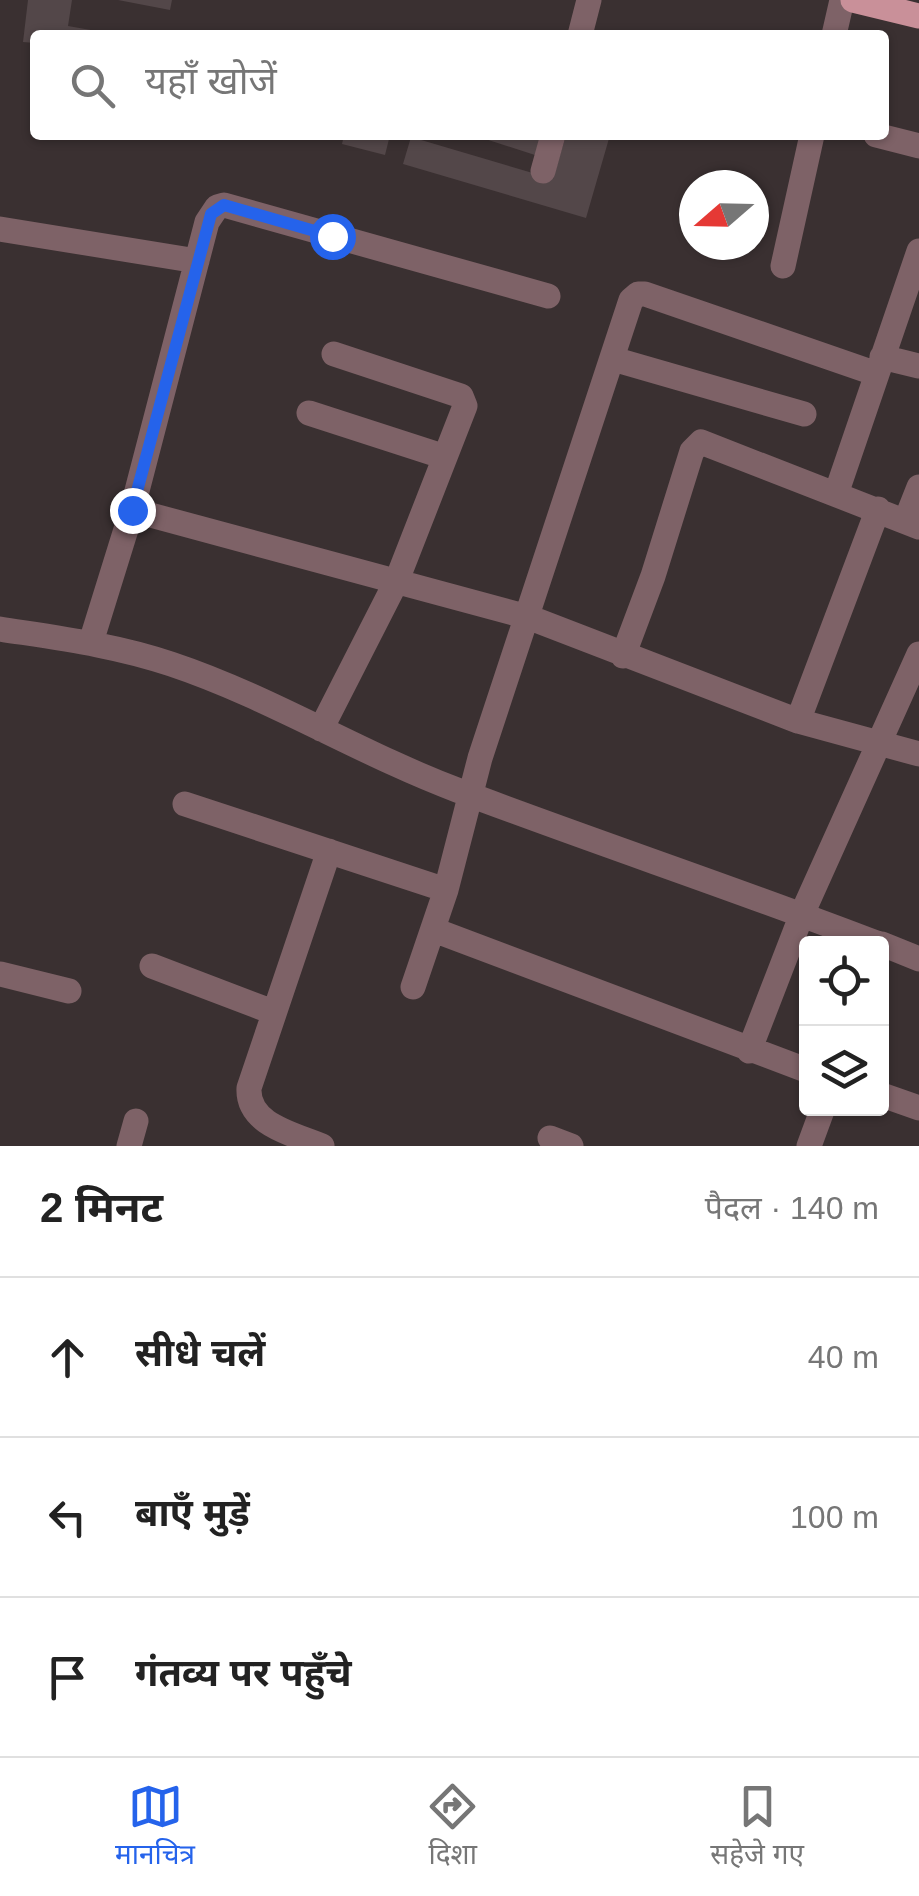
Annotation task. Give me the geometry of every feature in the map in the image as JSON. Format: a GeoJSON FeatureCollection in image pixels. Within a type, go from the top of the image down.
{"type":"FeatureCollection","features":[{"type":"Feature","properties":{"kind":"main road"},"geometry":{"type":"LineString","coordinates":[[852,0],[919,16]]}},
{"type":"Feature","properties":{"kind":"street"},"geometry":{"type":"LineString","coordinates":[[581,30],[589,0]]}},
{"type":"Feature","properties":{"kind":"street"},"geometry":{"type":"LineString","coordinates":[[835,30],[842,0]]}},
{"type":"Feature","properties":{"kind":"street"},"geometry":{"type":"LineString","coordinates":[[889,138],[919,146]]}},
{"type":"Feature","properties":{"kind":"street"},"geometry":{"type":"LineString","coordinates":[[543,171],[552,140]]}},
{"type":"Feature","properties":{"kind":"street"},"geometry":{"type":"LineString","coordinates":[[782,266],[811,140]]}},
{"type":"Feature","properties":{"kind":"street"},"geometry":{"type":"LineString","coordinates":[[91,642],[132,510],[211,214],[224,205],[548,296]]}},
{"type":"Feature","properties":{"kind":"street"},"geometry":{"type":"LineString","coordinates":[[0,229],[197,261]]}},
{"type":"Feature","properties":{"kind":"street"},"geometry":{"type":"LineString","coordinates":[[836,494],[919,251]]}},
{"type":"Feature","properties":{"kind":"street"},"geometry":{"type":"LineString","coordinates":[[413,987],[446,890],[470,794],[630,300],[645,294],[880,366],[919,366]]}},
{"type":"Feature","properties":{"kind":"street"},"geometry":{"type":"LineString","coordinates":[[322,729],[396,580],[465,412],[461,396],[334,354]]}},
{"type":"Feature","properties":{"kind":"street"},"geometry":{"type":"LineString","coordinates":[[614,359],[804,414]]}},
{"type":"Feature","properties":{"kind":"street"},"geometry":{"type":"LineString","coordinates":[[309,413],[444,457]]}},
{"type":"Feature","properties":{"kind":"street"},"geometry":{"type":"LineString","coordinates":[[623,656],[654,576],[697,443],[912,524],[919,487]]}},
{"type":"Feature","properties":{"kind":"street"},"geometry":{"type":"LineString","coordinates":[[798,721],[878,509]]}},
{"type":"Feature","properties":{"kind":"street"},"geometry":{"type":"LineString","coordinates":[[132,510],[528,617],[798,721],[919,754]]}},
{"type":"Feature","properties":{"kind":"street"},"geometry":{"type":"LineString","coordinates":[[0,629],[123,648],[201,675],[383,760],[859,936]]}},
{"type":"Feature","properties":{"kind":"street"},"geometry":{"type":"LineString","coordinates":[[749,1051],[802,914],[919,654]]}},
{"type":"Feature","properties":{"kind":"street"},"geometry":{"type":"LineString","coordinates":[[185,804],[446,890]]}},
{"type":"Feature","properties":{"kind":"street"},"geometry":{"type":"LineString","coordinates":[[322,1146],[262,1119],[252,1110],[249,1088],[329,851]]}},
{"type":"Feature","properties":{"kind":"street"},"geometry":{"type":"LineString","coordinates":[[434,930],[799,1068]]}},
{"type":"Feature","properties":{"kind":"street"},"geometry":{"type":"LineString","coordinates":[[889,947],[919,959]]}},
{"type":"Feature","properties":{"kind":"street"},"geometry":{"type":"LineString","coordinates":[[152,966],[273,1012]]}},
{"type":"Feature","properties":{"kind":"street"},"geometry":{"type":"LineString","coordinates":[[0,974],[68,991]]}},
{"type":"Feature","properties":{"kind":"street"},"geometry":{"type":"LineString","coordinates":[[889,1097],[919,1108]]}},
{"type":"Feature","properties":{"kind":"street"},"geometry":{"type":"LineString","coordinates":[[809,1146],[820,1116]]}},
{"type":"Feature","properties":{"kind":"building"},"geometry":{"type":"Polygon","coordinates":[[[28,0],[72,0],[68,26],[91,30],[30,30],[30,43],[23,42],[28,0]]]}},
{"type":"Feature","properties":{"kind":"building"},"geometry":{"type":"Polygon","coordinates":[[[118,0],[172,0],[170,10],[118,0]]]}},
{"type":"Feature","properties":{"kind":"building"},"geometry":{"type":"Polygon","coordinates":[[[343,140],[389,140],[385,155],[342,144],[343,140]]]}},
{"type":"Feature","properties":{"kind":"building"},"geometry":{"type":"Polygon","coordinates":[[[410,140],[421,140],[553,179],[565,140],[609,140],[586,218],[403,164],[410,140]]]}},
{"type":"Feature","properties":{"kind":"building"},"geometry":{"type":"Polygon","coordinates":[[[488,140],[543,140],[538,156],[488,140]]]}},
{"type":"Feature","properties":{"kind":"route"},"geometry":{"type":"LineString","coordinates":[[132,510],[207,222],[216,207],[224,205],[332,236]]}}]}
